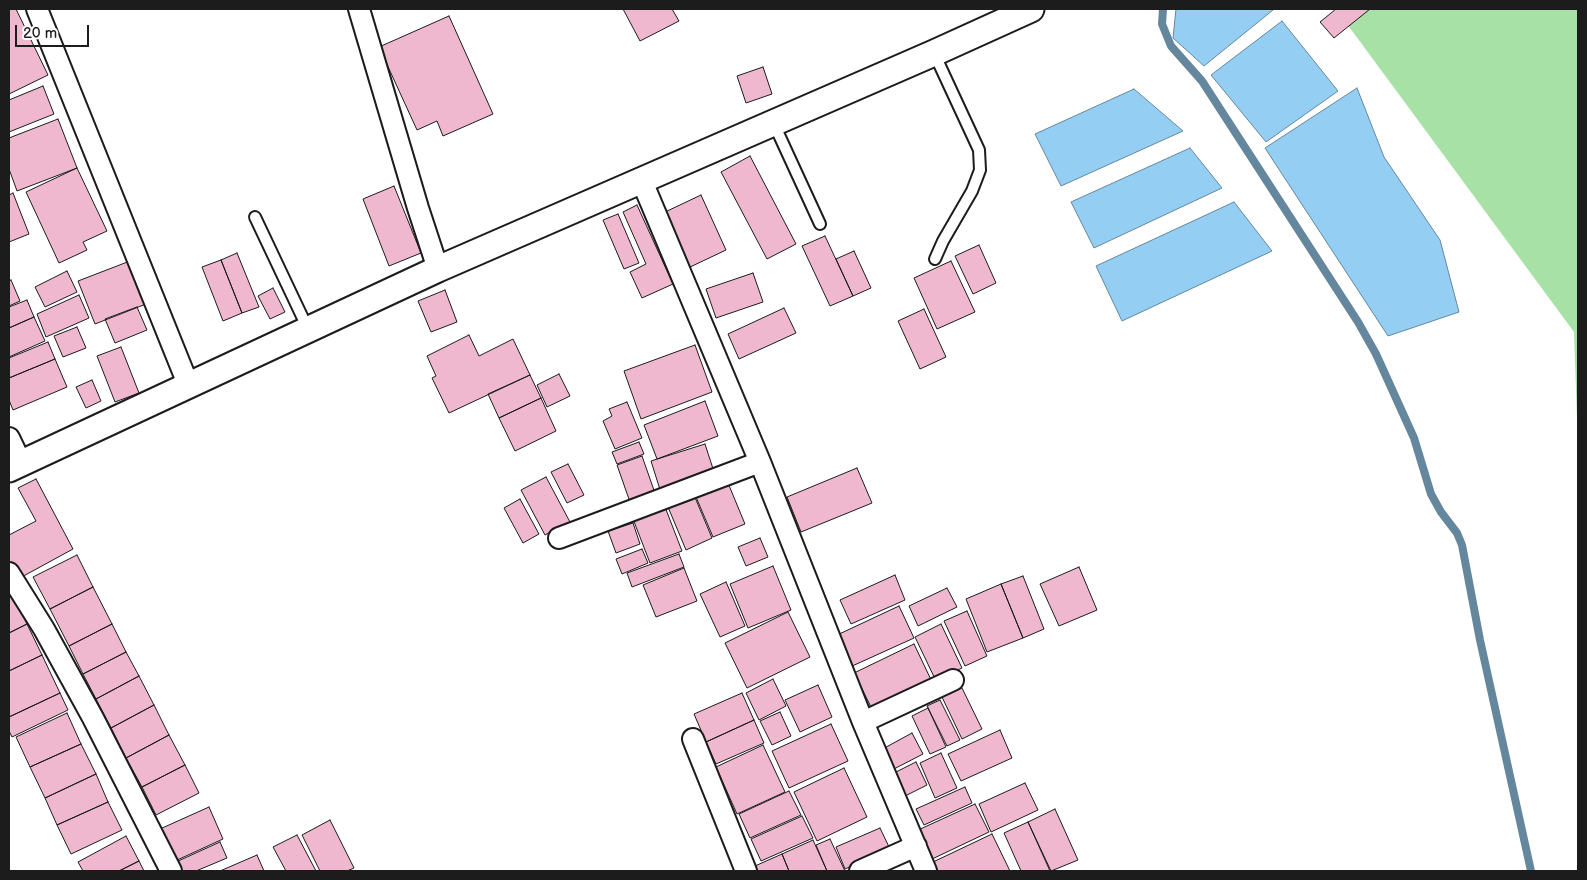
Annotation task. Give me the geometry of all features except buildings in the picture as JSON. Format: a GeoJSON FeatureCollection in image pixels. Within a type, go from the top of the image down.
{"type":"FeatureCollection","features":[{"type":"Feature","properties":{"kind":"street"},"geometry":{"type":"LineString","coordinates":[[37,9],[188,384]]}},
{"type":"Feature","properties":{"kind":"street"},"geometry":{"type":"LineString","coordinates":[[359,9],[438,269]]}},
{"type":"Feature","properties":{"kind":"street"},"geometry":{"type":"LineString","coordinates":[[9,438],[15,466],[438,269],[1031,9]]}},
{"type":"Feature","properties":{"kind":"street"},"geometry":{"type":"LineString","coordinates":[[641,179],[760,462],[863,722],[926,871]]}},
{"type":"Feature","properties":{"kind":"street"},"geometry":{"type":"LineString","coordinates":[[559,538],[760,462]]}},
{"type":"Feature","properties":{"kind":"street"},"geometry":{"type":"LineString","coordinates":[[9,573],[44,629],[171,871]]}},
{"type":"Feature","properties":{"kind":"street"},"geometry":{"type":"LineString","coordinates":[[863,722],[953,680]]}},
{"type":"Feature","properties":{"kind":"street"},"geometry":{"type":"LineString","coordinates":[[693,739],[746,871]]}},
{"type":"Feature","properties":{"kind":"street"},"geometry":{"type":"LineString","coordinates":[[860,871],[916,846]]}},
{"type":"Feature","properties":{"kind":"lane"},"geometry":{"type":"LineString","coordinates":[[934,53],[979,150],[980,170],[972,191],[943,241],[935,259]]}},
{"type":"Feature","properties":{"kind":"lane"},"geometry":{"type":"LineString","coordinates":[[773,123],[820,224]]}},
{"type":"Feature","properties":{"kind":"lane"},"geometry":{"type":"LineString","coordinates":[[255,217],[309,330]]}},
{"type":"Feature","properties":{"kind":"green space"},"geometry":{"type":"Polygon","coordinates":[[[1336,9],[1578,9],[1578,448],[1574,332],[1336,9]]]}},
{"type":"Feature","properties":{"kind":"water"},"geometry":{"type":"Polygon","coordinates":[[[1176,9],[1273,10],[1204,66],[1173,38],[1176,9]]]}},
{"type":"Feature","properties":{"kind":"water"},"geometry":{"type":"Polygon","coordinates":[[[1282,21],[1338,91],[1266,142],[1211,75],[1282,21]]]}},
{"type":"Feature","properties":{"kind":"water"},"geometry":{"type":"Polygon","coordinates":[[[1357,88],[1384,157],[1440,240],[1459,312],[1388,336],[1265,148],[1357,88]]]}},
{"type":"Feature","properties":{"kind":"water"},"geometry":{"type":"Polygon","coordinates":[[[1134,89],[1183,131],[1061,186],[1035,134],[1134,89]]]}},
{"type":"Feature","properties":{"kind":"water"},"geometry":{"type":"Polygon","coordinates":[[[1190,148],[1222,188],[1094,248],[1071,202],[1190,148]]]}},
{"type":"Feature","properties":{"kind":"water"},"geometry":{"type":"Polygon","coordinates":[[[1234,202],[1272,251],[1122,321],[1096,266],[1234,202]]]}},
{"type":"Feature","properties":{"kind":"waterway"},"geometry":{"type":"LineString","coordinates":[[1163,9],[1162,24],[1171,46],[1202,81],[1358,322],[1376,354],[1414,438],[1431,494],[1441,512],[1457,533],[1462,545],[1480,640],[1531,871]]}}]}
